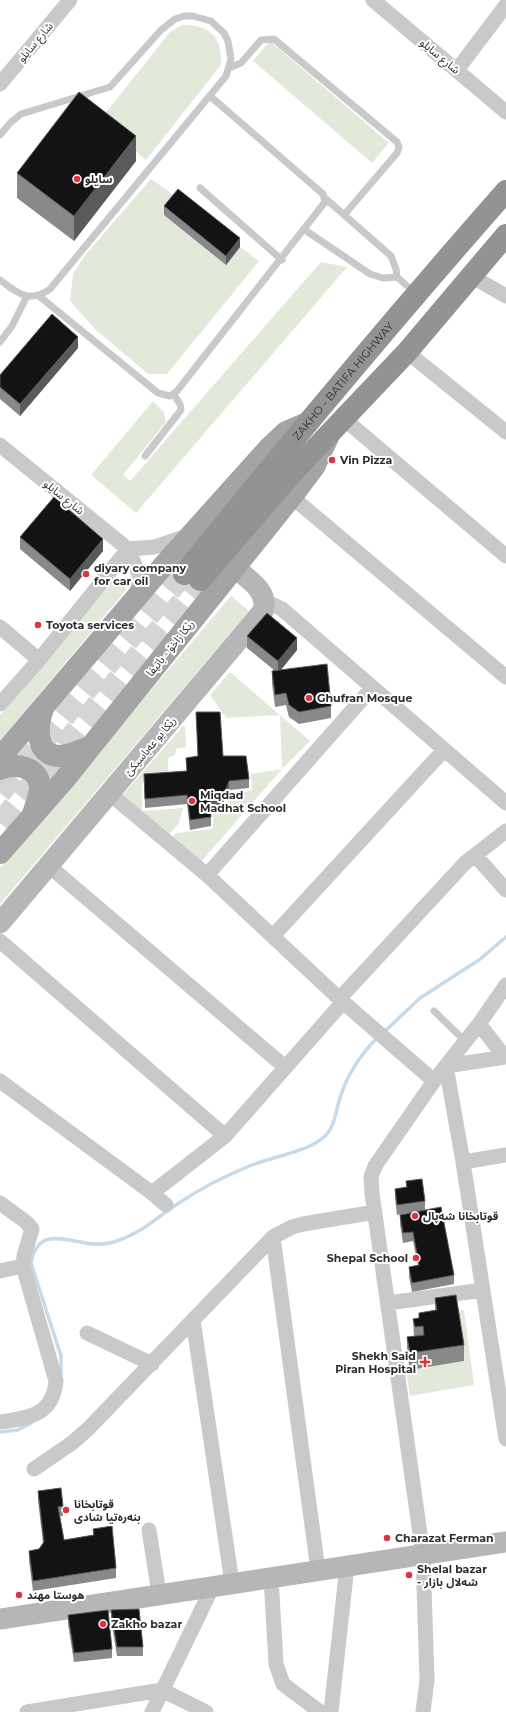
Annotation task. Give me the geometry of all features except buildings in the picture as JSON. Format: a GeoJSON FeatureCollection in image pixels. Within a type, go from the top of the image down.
{"type":"FeatureCollection","features":[{"type":"Feature","properties":{"kind":"highway","name":"ZAKHO - BATIFA HIGHWAY"},"geometry":{"type":"LineString","coordinates":[[506,191],[306,423],[192,577],[262,508],[407,352],[506,235]]}},
{"type":"Feature","properties":{"kind":"main road"},"geometry":{"type":"LineString","coordinates":[[0,758],[135,599],[276,439],[286,432],[306,423]]}},
{"type":"Feature","properties":{"kind":"main road","name":"رێکا زاخۆ - باتیفا"},"geometry":{"type":"LineString","coordinates":[[0,853],[90,747],[292,497],[314,467],[329,436]]}},
{"type":"Feature","properties":{"kind":"main road"},"geometry":{"type":"LineString","coordinates":[[235,568],[261,591],[265,601]]}},
{"type":"Feature","properties":{"kind":"main road","name":"رێكا بو عه‌باسيكێ"},"geometry":{"type":"LineString","coordinates":[[0,923],[260,616],[263,611],[265,601]]}},
{"type":"Feature","properties":{"kind":"main road"},"geometry":{"type":"LineString","coordinates":[[43,708],[38,722],[38,738],[46,751],[60,756],[75,753],[90,747]]}},
{"type":"Feature","properties":{"kind":"main road"},"geometry":{"type":"LineString","coordinates":[[0,769],[16,765],[23,767],[29,770],[38,780],[40,791],[32,817]]}},
{"type":"Feature","properties":{"kind":"main road"},"geometry":{"type":"LineString","coordinates":[[0,1619],[506,1542]]}},
{"type":"Feature","properties":{"kind":"street","name":"شارع سايلو"},"geometry":{"type":"LineString","coordinates":[[373,0],[506,112]]}},
{"type":"Feature","properties":{"kind":"street","name":"شارع سايلو"},"geometry":{"type":"LineString","coordinates":[[0,84],[65,2]]}},
{"type":"Feature","properties":{"kind":"street"},"geometry":{"type":"LineString","coordinates":[[457,70],[506,5]]}},
{"type":"Feature","properties":{"kind":"street"},"geometry":{"type":"LineString","coordinates":[[471,276],[506,296]]}},
{"type":"Feature","properties":{"kind":"street"},"geometry":{"type":"LineString","coordinates":[[407,352],[506,432]]}},
{"type":"Feature","properties":{"kind":"street"},"geometry":{"type":"LineString","coordinates":[[344,419],[506,556]]}},
{"type":"Feature","properties":{"kind":"street","name":"شارع سايلو"},"geometry":{"type":"LineString","coordinates":[[0,445],[128,549],[139,574],[135,599]]}},
{"type":"Feature","properties":{"kind":"street"},"geometry":{"type":"LineString","coordinates":[[292,497],[506,677]]}},
{"type":"Feature","properties":{"kind":"street"},"geometry":{"type":"LineString","coordinates":[[0,704],[39,660],[128,549],[154,546],[192,534]]}},
{"type":"Feature","properties":{"kind":"street"},"geometry":{"type":"LineString","coordinates":[[265,601],[282,609],[506,803]]}},
{"type":"Feature","properties":{"kind":"street"},"geometry":{"type":"LineString","coordinates":[[0,627],[39,660]]}},
{"type":"Feature","properties":{"kind":"street"},"geometry":{"type":"LineString","coordinates":[[207,875],[372,688]]}},
{"type":"Feature","properties":{"kind":"street"},"geometry":{"type":"LineString","coordinates":[[273,936],[444,750]]}},
{"type":"Feature","properties":{"kind":"street"},"geometry":{"type":"LineString","coordinates":[[110,794],[207,875],[342,1000],[434,1081]]}},
{"type":"Feature","properties":{"kind":"street"},"geometry":{"type":"LineString","coordinates":[[152,1194],[224,1136],[342,1000],[475,855],[506,831]]}},
{"type":"Feature","properties":{"kind":"street"},"geometry":{"type":"LineString","coordinates":[[475,855],[506,890]]}},
{"type":"Feature","properties":{"kind":"street"},"geometry":{"type":"LineString","coordinates":[[49,866],[285,1067]]}},
{"type":"Feature","properties":{"kind":"street"},"geometry":{"type":"LineString","coordinates":[[0,942],[224,1136]]}},
{"type":"Feature","properties":{"kind":"street"},"geometry":{"type":"LineString","coordinates":[[423,1712],[427,1680],[423,1554],[371,1184],[375,1166],[434,1081],[479,1024],[506,985]]}},
{"type":"Feature","properties":{"kind":"street"},"geometry":{"type":"LineString","coordinates":[[446,1066],[505,1057],[479,1024]]}},
{"type":"Feature","properties":{"kind":"street"},"geometry":{"type":"LineString","coordinates":[[446,1066],[463,1162],[506,1434]]}},
{"type":"Feature","properties":{"kind":"street"},"geometry":{"type":"LineString","coordinates":[[0,1081],[166,1205]]}},
{"type":"Feature","properties":{"kind":"street"},"geometry":{"type":"LineString","coordinates":[[463,1162],[506,1155]]}},
{"type":"Feature","properties":{"kind":"street"},"geometry":{"type":"LineString","coordinates":[[0,1422],[33,1416],[42,1410],[50,1402],[55,1392],[56,1381],[23,1266],[24,1256],[32,1229],[26,1222],[1,1205]]}},
{"type":"Feature","properties":{"kind":"street"},"geometry":{"type":"LineString","coordinates":[[34,1469],[72,1443],[88,1429],[273,1237],[292,1227],[375,1212]]}},
{"type":"Feature","properties":{"kind":"street"},"geometry":{"type":"LineString","coordinates":[[273,1237],[318,1570]]}},
{"type":"Feature","properties":{"kind":"street"},"geometry":{"type":"LineString","coordinates":[[0,1271],[23,1266]]}},
{"type":"Feature","properties":{"kind":"street"},"geometry":{"type":"LineString","coordinates":[[388,1303],[483,1290]]}},
{"type":"Feature","properties":{"kind":"street"},"geometry":{"type":"LineString","coordinates":[[152,1712],[162,1690],[223,1584],[193,1320]]}},
{"type":"Feature","properties":{"kind":"street"},"geometry":{"type":"LineString","coordinates":[[87,1334],[152,1364]]}},
{"type":"Feature","properties":{"kind":"street"},"geometry":{"type":"LineString","coordinates":[[149,1530],[159,1594]]}},
{"type":"Feature","properties":{"kind":"street"},"geometry":{"type":"LineString","coordinates":[[331,1712],[347,1566]]}},
{"type":"Feature","properties":{"kind":"street"},"geometry":{"type":"LineString","coordinates":[[272,1577],[276,1664],[283,1684],[320,1712]]}},
{"type":"Feature","properties":{"kind":"street"},"geometry":{"type":"LineString","coordinates":[[27,1712],[162,1690],[206,1712]]}},
{"type":"Feature","properties":{"kind":"lane"},"geometry":{"type":"LineString","coordinates":[[0,135],[11,122],[21,114],[110,86],[161,30],[175,19],[184,16],[202,17],[218,26],[228,41],[231,59],[226,76],[50,289],[38,296],[27,296],[18,294],[0,280]]}},
{"type":"Feature","properties":{"kind":"lane"},"geometry":{"type":"LineString","coordinates":[[229,68],[241,63],[261,40],[274,39],[397,142],[399,147],[397,153],[344,215]]}},
{"type":"Feature","properties":{"kind":"lane"},"geometry":{"type":"LineString","coordinates":[[210,96],[323,194],[326,199],[391,256],[394,262],[397,277],[416,294]]}},
{"type":"Feature","properties":{"kind":"lane"},"geometry":{"type":"LineString","coordinates":[[200,188],[282,260]]}},
{"type":"Feature","properties":{"kind":"lane"},"geometry":{"type":"LineString","coordinates":[[38,296],[158,393],[166,396],[174,395],[282,260],[324,205],[326,199]]}},
{"type":"Feature","properties":{"kind":"lane"},"geometry":{"type":"LineString","coordinates":[[305,230],[370,274],[383,278],[397,277]]}},
{"type":"Feature","properties":{"kind":"lane"},"geometry":{"type":"LineString","coordinates":[[0,342],[12,326],[27,296]]}},
{"type":"Feature","properties":{"kind":"lane"},"geometry":{"type":"LineString","coordinates":[[145,456],[181,410],[180,404],[174,395]]}},
{"type":"Feature","properties":{"kind":"lane"},"geometry":{"type":"LineString","coordinates":[[434,1011],[465,1041]]}},
{"type":"Feature","properties":{"kind":"green space"},"geometry":{"type":"Polygon","coordinates":[[[182,25],[200,27],[213,34],[219,47],[221,65],[146,160],[100,120],[170,32],[182,25]]]}},
{"type":"Feature","properties":{"kind":"green space"},"geometry":{"type":"Polygon","coordinates":[[[270,41],[389,143],[372,163],[253,61],[270,41]]]}},
{"type":"Feature","properties":{"kind":"green space"},"geometry":{"type":"Polygon","coordinates":[[[151,179],[178,198],[226,265],[240,247],[259,261],[167,374],[148,374],[96,330],[70,301],[73,274],[86,254],[151,179]]]}},
{"type":"Feature","properties":{"kind":"green space"},"geometry":{"type":"Polygon","coordinates":[[[321,262],[347,267],[136,513],[91,475],[153,401],[164,412],[166,422],[123,475],[130,481],[321,262]]]}},
{"type":"Feature","properties":{"kind":"green space"},"geometry":{"type":"Polygon","coordinates":[[[113,577],[127,589],[0,741],[0,715],[113,577]]]}},
{"type":"Feature","properties":{"kind":"green space"},"geometry":{"type":"Polygon","coordinates":[[[231,596],[249,611],[0,904],[0,868],[231,596]]]}},
{"type":"Feature","properties":{"kind":"green space"},"geometry":{"type":"Polygon","coordinates":[[[230,672],[280,715],[226,718],[210,695],[230,672]]]}},
{"type":"Feature","properties":{"kind":"green space"},"geometry":{"type":"Polygon","coordinates":[[[280,715],[310,741],[282,769],[280,715]]]}},
{"type":"Feature","properties":{"kind":"green space"},"geometry":{"type":"Polygon","coordinates":[[[183,726],[185,727],[186,747],[176,749],[175,755],[168,758],[168,779],[144,780],[142,783],[142,811],[183,808],[179,823],[167,837],[121,797],[183,726]]]}},
{"type":"Feature","properties":{"kind":"green space"},"geometry":{"type":"Polygon","coordinates":[[[282,769],[200,863],[172,838],[176,833],[213,829],[213,813],[223,809],[231,796],[252,790],[251,774],[282,769]]]}},
{"type":"Feature","properties":{"kind":"green space"},"geometry":{"type":"Polygon","coordinates":[[[464,1310],[474,1385],[410,1396],[406,1371],[464,1361],[456,1311],[464,1310]]]}},
{"type":"Feature","properties":{"kind":"waterway"},"geometry":{"type":"LineString","coordinates":[[384,1032],[420,998],[479,960],[506,937]]}},
{"type":"Feature","properties":{"kind":"waterway"},"geometry":{"type":"LineString","coordinates":[[61,1375],[61,1356],[31,1263],[35,1251],[40,1244],[55,1238],[94,1244],[119,1240],[142,1229],[187,1197],[224,1177],[261,1162],[311,1146],[319,1141],[329,1131],[346,1081],[360,1058],[378,1037]]}},
{"type":"Feature","properties":{"kind":"waterway"},"geometry":{"type":"LineString","coordinates":[[0,1432],[18,1430],[31,1423]]}},
{"type":"Feature","properties":{"kind":"tunnel"},"geometry":{"type":"LineString","coordinates":[[0,793],[184,574]]}},
{"type":"Feature","properties":{"kind":"tunnel"},"geometry":{"type":"LineString","coordinates":[[0,823],[200,580]]}},
{"type":"Feature","properties":{"kind":"place","name":"سايلو"},"geometry":{"type":"Point","coordinates":[77,179]}},
{"type":"Feature","properties":{"kind":"place","name":"Vin Pizza"},"geometry":{"type":"Point","coordinates":[332,460]}},
{"type":"Feature","properties":{"kind":"place","name":"diyary company for car oil"},"geometry":{"type":"Point","coordinates":[86,574]}},
{"type":"Feature","properties":{"kind":"place","name":"Toyota services"},"geometry":{"type":"Point","coordinates":[38,625]}},
{"type":"Feature","properties":{"kind":"place","name":"Ghufran Mosque"},"geometry":{"type":"Point","coordinates":[309,698]}},
{"type":"Feature","properties":{"kind":"place","name":"Miqdad Madhat School"},"geometry":{"type":"Point","coordinates":[192,801]}},
{"type":"Feature","properties":{"kind":"place","name":"قوتابخانا شەپال"},"geometry":{"type":"Point","coordinates":[415,1216]}},
{"type":"Feature","properties":{"kind":"place","name":"Shepal School"},"geometry":{"type":"Point","coordinates":[416,1258]}},
{"type":"Feature","properties":{"kind":"place","name":"Shekh Said Piran Hospital"},"geometry":{"type":"Point","coordinates":[425,1362]}},
{"type":"Feature","properties":{"kind":"place","name":"قوتابخانا بنەرەتیا شادی"},"geometry":{"type":"Point","coordinates":[66,1510]}},
{"type":"Feature","properties":{"kind":"place","name":"Charazat Ferman"},"geometry":{"type":"Point","coordinates":[387,1538]}},
{"type":"Feature","properties":{"kind":"place","name":"Shelal bazar - شەلال بازار"},"geometry":{"type":"Point","coordinates":[409,1575]}},
{"type":"Feature","properties":{"kind":"place","name":"هوستا مهند"},"geometry":{"type":"Point","coordinates":[19,1595]}},
{"type":"Feature","properties":{"kind":"place","name":"Zakho bazar"},"geometry":{"type":"Point","coordinates":[103,1624]}}]}
